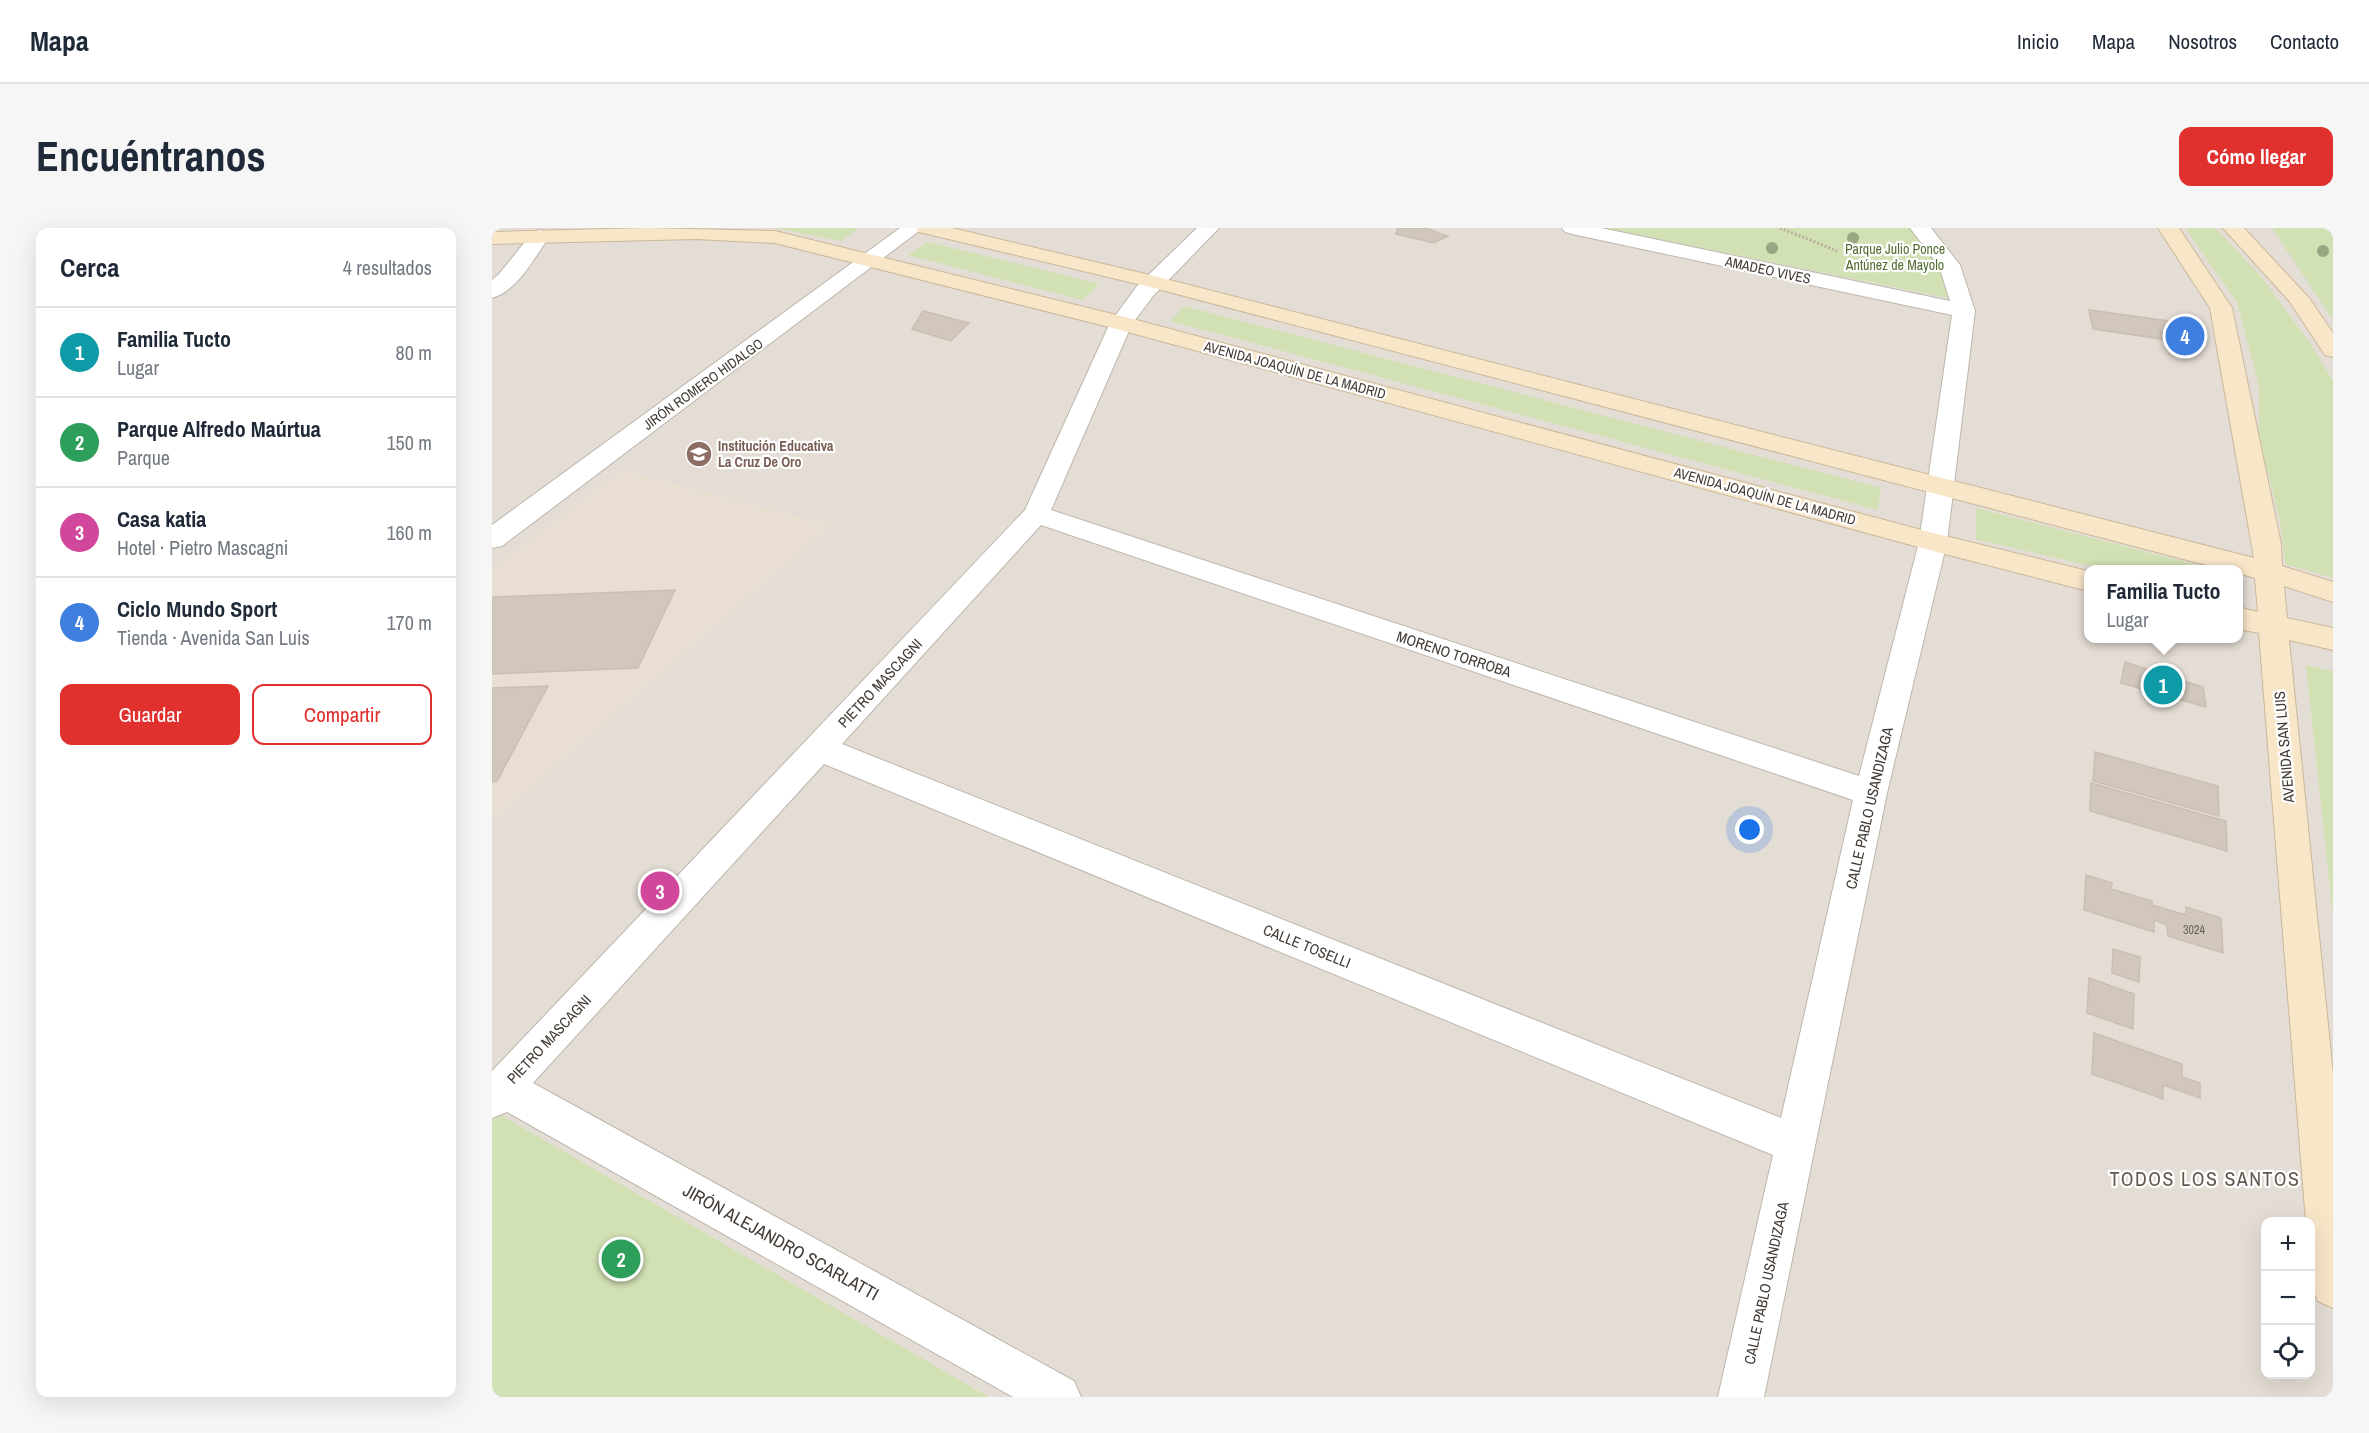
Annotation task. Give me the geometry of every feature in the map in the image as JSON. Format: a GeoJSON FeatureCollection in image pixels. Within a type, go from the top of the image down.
{"type":"FeatureCollection","features":[{"type":"Feature","properties":{"kind":"street","name":"JIRÓN ROMERO HIDALGO"},"geometry":{"type":"LineString","coordinates":[[492,539],[914,228]]}},
{"type":"Feature","properties":{"kind":"street"},"geometry":{"type":"LineString","coordinates":[[926,228],[1154,282],[1940,485],[2271,572],[2333,592]]}},
{"type":"Feature","properties":{"kind":"street","name":"PIETRO MASCAGNI"},"geometry":{"type":"LineString","coordinates":[[498,1093],[1036,514],[1121,323],[1154,282],[1209,228]]}},
{"type":"Feature","properties":{"kind":"street","name":"AMADEO VIVES"},"geometry":{"type":"LineString","coordinates":[[1572,228],[1964,312]]}},
{"type":"Feature","properties":{"kind":"street","name":"CALLE PABLO USANDIZAGA"},"geometry":{"type":"LineString","coordinates":[[1741,1397],[1871,794],[1933,542],[1964,312],[1949,265],[1920,228]]}},
{"type":"Feature","properties":{"kind":"street","name":"AVENIDA SAN LUIS"},"geometry":{"type":"LineString","coordinates":[[2168,228],[2222,308],[2267,544],[2271,572],[2272,626],[2333,1286]]}},
{"type":"Feature","properties":{"kind":"street"},"geometry":{"type":"LineString","coordinates":[[2233,228],[2298,298],[2333,350]]}},
{"type":"Feature","properties":{"kind":"street","name":"AVENIDA JOAQUÍN DE LA MADRID"},"geometry":{"type":"LineString","coordinates":[[492,238],[696,233],[775,237],[1121,323],[1933,542],[2084,580]]}},
{"type":"Feature","properties":{"kind":"street"},"geometry":{"type":"LineString","coordinates":[[492,291],[507,279],[540,236]]}},
{"type":"Feature","properties":{"kind":"street","name":"MORENO TORROBA"},"geometry":{"type":"LineString","coordinates":[[1036,514],[1871,794]]}},
{"type":"Feature","properties":{"kind":"street"},"geometry":{"type":"LineString","coordinates":[[2243,619],[2333,639]]}},
{"type":"Feature","properties":{"kind":"street","name":"CALLE TOSELLI"},"geometry":{"type":"LineString","coordinates":[[818,748],[1796,1144]]}},
{"type":"Feature","properties":{"kind":"street","name":"JIRÓN ALEJANDRO SCARLATTI"},"geometry":{"type":"LineString","coordinates":[[498,1093],[1058,1397]]}},
{"type":"Feature","properties":{"kind":"shaded area"},"geometry":{"type":"Polygon","coordinates":[[[492,228],[2333,228],[2333,1397],[492,1397],[492,228]]]}},
{"type":"Feature","properties":{"kind":"shaded area"},"geometry":{"type":"Polygon","coordinates":[[[622,470],[831,525],[492,822],[492,569],[622,470]]]}},
{"type":"Feature","properties":{"kind":"green space"},"geometry":{"type":"Polygon","coordinates":[[[774,228],[859,228],[841,241],[774,228]]]}},
{"type":"Feature","properties":{"kind":"green space","name":"Parque Julio Ponce Antúnez de Mayolo"},"geometry":{"type":"Polygon","coordinates":[[[1604,228],[1912,228],[1941,265],[1948,298],[1604,228]]]}},
{"type":"Feature","properties":{"kind":"green space"},"geometry":{"type":"Polygon","coordinates":[[[2185,228],[2215,228],[2259,274],[2310,343],[2333,381],[2333,578],[2285,564],[2280,520],[2259,438],[2259,386],[2237,302],[2185,228]]]}},
{"type":"Feature","properties":{"kind":"green space"},"geometry":{"type":"Polygon","coordinates":[[[2272,228],[2333,228],[2333,320],[2272,228]]]}},
{"type":"Feature","properties":{"kind":"green space"},"geometry":{"type":"Polygon","coordinates":[[[928,242],[1099,284],[1083,300],[908,255],[928,242]]]}},
{"type":"Feature","properties":{"kind":"green space"},"geometry":{"type":"Polygon","coordinates":[[[1184,306],[1881,488],[1878,510],[1171,321],[1184,306]]]}},
{"type":"Feature","properties":{"kind":"green space"},"geometry":{"type":"Polygon","coordinates":[[[1976,508],[2197,565],[2085,565],[1976,539],[1976,508]]]}},
{"type":"Feature","properties":{"kind":"green space"},"geometry":{"type":"Polygon","coordinates":[[[2306,665],[2333,671],[2333,917],[2306,665]]]}},
{"type":"Feature","properties":{"kind":"green space"},"geometry":{"type":"Polygon","coordinates":[[[499,1114],[989,1397],[492,1397],[492,1121],[499,1114]]]}},
{"type":"Feature","properties":{"kind":"building"},"geometry":{"type":"Polygon","coordinates":[[[1398,228],[1425,228],[1448,236],[1434,243],[1396,234],[1398,228]]]}},
{"type":"Feature","properties":{"kind":"building"},"geometry":{"type":"Polygon","coordinates":[[[2089,310],[2198,325],[2203,345],[2093,329],[2089,310]]]}},
{"type":"Feature","properties":{"kind":"building"},"geometry":{"type":"Polygon","coordinates":[[[923,311],[969,323],[951,341],[912,329],[923,311]]]}},
{"type":"Feature","properties":{"kind":"building"},"geometry":{"type":"Polygon","coordinates":[[[675,590],[638,668],[492,674],[492,597],[675,590]]]}},
{"type":"Feature","properties":{"kind":"building"},"geometry":{"type":"Polygon","coordinates":[[[2125,662],[2203,687],[2206,707],[2121,683],[2125,662]]]}},
{"type":"Feature","properties":{"kind":"building"},"geometry":{"type":"Polygon","coordinates":[[[548,686],[497,781],[492,782],[492,688],[548,686]]]}},
{"type":"Feature","properties":{"kind":"building"},"geometry":{"type":"Polygon","coordinates":[[[2095,752],[2218,786],[2219,816],[2093,781],[2095,752]]]}},
{"type":"Feature","properties":{"kind":"building"},"geometry":{"type":"Polygon","coordinates":[[[2091,783],[2226,821],[2227,851],[2090,811],[2091,783]]]}},
{"type":"Feature","properties":{"kind":"building"},"geometry":{"type":"Polygon","coordinates":[[[2086,875],[2112,883],[2111,889],[2152,901],[2152,905],[2186,915],[2186,907],[2221,918],[2223,953],[2168,936],[2167,925],[2154,920],[2154,932],[2084,910],[2086,875]]]}},
{"type":"Feature","properties":{"kind":"building"},"geometry":{"type":"Polygon","coordinates":[[[2113,949],[2140,957],[2139,982],[2112,973],[2113,949]]]}},
{"type":"Feature","properties":{"kind":"building"},"geometry":{"type":"Polygon","coordinates":[[[2089,978],[2134,994],[2133,1029],[2087,1013],[2089,978]]]}},
{"type":"Feature","properties":{"kind":"building"},"geometry":{"type":"Polygon","coordinates":[[[2094,1033],[2182,1064],[2182,1077],[2200,1083],[2200,1098],[2163,1085],[2163,1099],[2092,1074],[2094,1033]]]}},
{"type":"Feature","properties":{"kind":"place","name":"Ciclo Mundo Sport"},"geometry":{"type":"Point","coordinates":[2185,336]}},
{"type":"Feature","properties":{"kind":"place","name":"Institución Educativa La Cruz De Oro"},"geometry":{"type":"Point","coordinates":[699,454]}},
{"type":"Feature","properties":{"kind":"place","name":"Familia Tucto"},"geometry":{"type":"Point","coordinates":[2163,685]}},
{"type":"Feature","properties":{"kind":"place","name":"Casa katia"},"geometry":{"type":"Point","coordinates":[660,891]}},
{"type":"Feature","properties":{"kind":"place","name":"Parque Alfredo Maúrtua"},"geometry":{"type":"Point","coordinates":[621,1259]}},
{"type":"Feature","properties":{"kind":"district","name":"TODOS LOS SANTOS"},"geometry":{"type":"Point","coordinates":[2205,1178]}}]}
